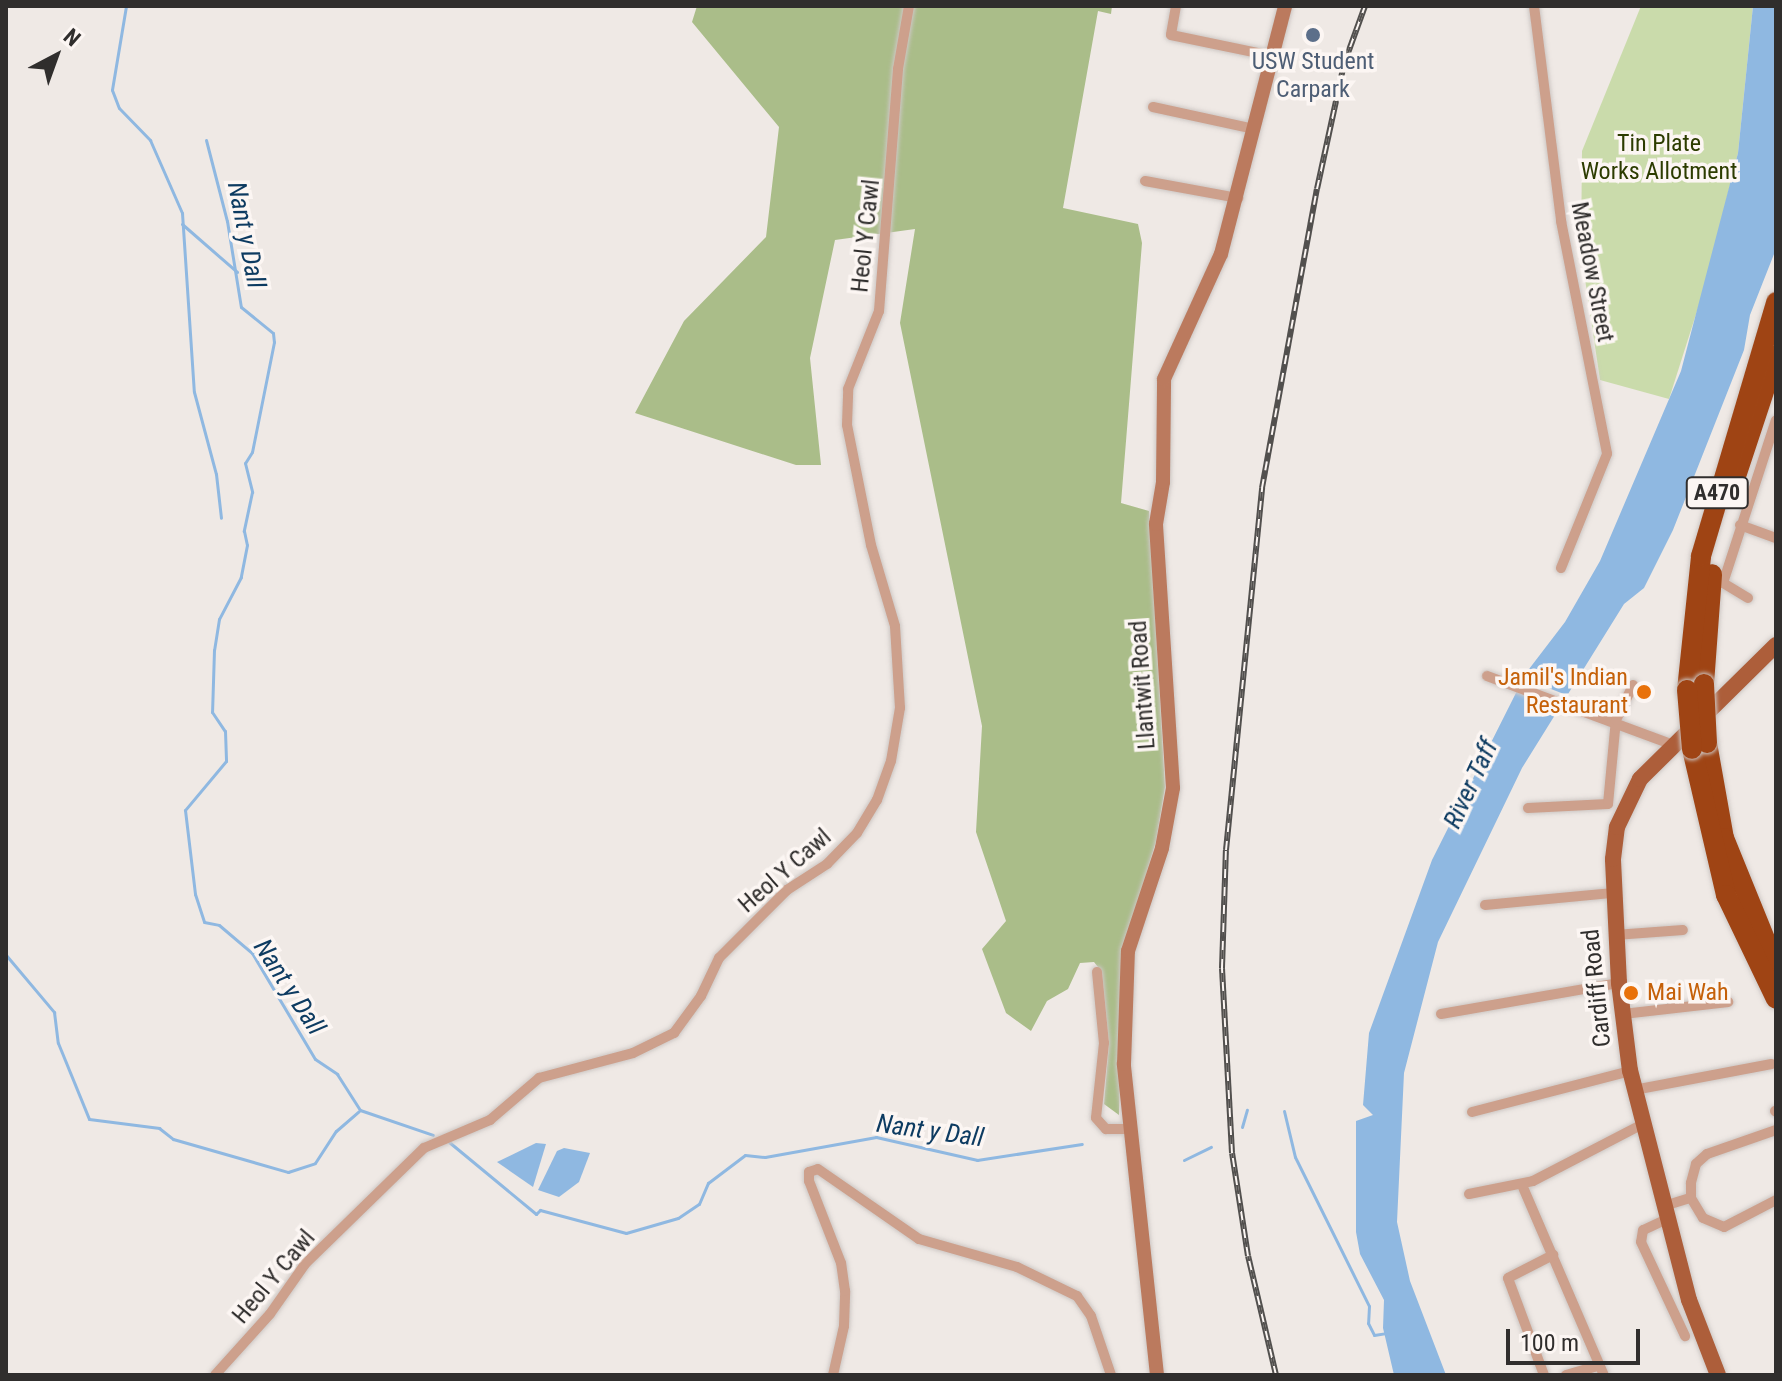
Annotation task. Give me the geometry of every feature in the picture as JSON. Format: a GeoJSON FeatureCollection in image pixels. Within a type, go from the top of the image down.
{"type":"FeatureCollection","features":[{"type":"Feature","properties":{"kind":"highway","name":"A470"},"geometry":{"type":"LineString","coordinates":[[1776,302],[1701,556],[1695,687],[1699,746],[1726,895],[1776,999]]}},
{"type":"Feature","properties":{"kind":"highway","name":"A470"},"geometry":{"type":"LineString","coordinates":[[1695,687],[1714,559],[1776,355]]}},
{"type":"Feature","properties":{"kind":"highway","name":"A470"},"geometry":{"type":"LineString","coordinates":[[1699,746],[1724,838],[1776,966]]}},
{"type":"Feature","properties":{"kind":"main road","name":"Llantwit Road"},"geometry":{"type":"LineString","coordinates":[[1157,1375],[1128,1129],[1128,951],[1162,848],[1173,788],[1156,524],[1163,482],[1164,379],[1210,281],[1238,198],[1285,6]]}},
{"type":"Feature","properties":{"kind":"main road","name":"Cardiff Road"},"geometry":{"type":"LineString","coordinates":[[1718,1375],[1689,1300],[1634,1090],[1619,983],[1613,893],[1622,815],[1640,779],[1671,744],[1776,645]]}},
{"type":"Feature","properties":{"kind":"street","name":"Heol Y Cawl"},"geometry":{"type":"LineString","coordinates":[[215,1375],[270,1314],[305,1264],[424,1148],[490,1120],[539,1078],[633,1053],[674,1033],[701,996],[719,958],[787,890],[827,864],[857,833],[877,800],[896,738],[897,653],[847,425],[848,389],[879,311],[898,69],[909,6]]}},
{"type":"Feature","properties":{"kind":"street"},"geometry":{"type":"LineString","coordinates":[[1176,6],[1171,35],[1272,56]]}},
{"type":"Feature","properties":{"kind":"street","name":"Meadow Street"},"geometry":{"type":"LineString","coordinates":[[1534,6],[1561,221],[1607,454],[1561,568]]}},
{"type":"Feature","properties":{"kind":"street"},"geometry":{"type":"LineString","coordinates":[[1153,107],[1254,129]]}},
{"type":"Feature","properties":{"kind":"street"},"geometry":{"type":"LineString","coordinates":[[1145,181],[1238,198]]}},
{"type":"Feature","properties":{"kind":"street"},"geometry":{"type":"LineString","coordinates":[[1748,598],[1723,584],[1776,420]]}},
{"type":"Feature","properties":{"kind":"street"},"geometry":{"type":"LineString","coordinates":[[1762,459],[1776,464]]}},
{"type":"Feature","properties":{"kind":"street"},"geometry":{"type":"LineString","coordinates":[[1740,525],[1776,538]]}},
{"type":"Feature","properties":{"kind":"street"},"geometry":{"type":"LineString","coordinates":[[1487,676],[1515,683],[1616,720],[1671,744]]}},
{"type":"Feature","properties":{"kind":"street"},"geometry":{"type":"LineString","coordinates":[[1528,808],[1608,804],[1616,720],[1633,685]]}},
{"type":"Feature","properties":{"kind":"street"},"geometry":{"type":"LineString","coordinates":[[1485,905],[1613,893]]}},
{"type":"Feature","properties":{"kind":"street"},"geometry":{"type":"LineString","coordinates":[[1615,935],[1683,930]]}},
{"type":"Feature","properties":{"kind":"street"},"geometry":{"type":"LineString","coordinates":[[1097,972],[1104,1043],[1096,1118],[1106,1129],[1128,1129]]}},
{"type":"Feature","properties":{"kind":"street"},"geometry":{"type":"LineString","coordinates":[[1441,1014],[1619,983]]}},
{"type":"Feature","properties":{"kind":"street"},"geometry":{"type":"LineString","coordinates":[[1623,1014],[1728,1002]]}},
{"type":"Feature","properties":{"kind":"street"},"geometry":{"type":"LineString","coordinates":[[1634,1090],[1772,1064]]}},
{"type":"Feature","properties":{"kind":"street"},"geometry":{"type":"LineString","coordinates":[[1472,1112],[1630,1071]]}},
{"type":"Feature","properties":{"kind":"street"},"geometry":{"type":"LineString","coordinates":[[1469,1194],[1522,1185],[1643,1124]]}},
{"type":"Feature","properties":{"kind":"street"},"geometry":{"type":"LineString","coordinates":[[1776,1130],[1701,1159],[1693,1171],[1691,1198],[1703,1218],[1724,1227],[1776,1200]]}},
{"type":"Feature","properties":{"kind":"street"},"geometry":{"type":"LineString","coordinates":[[833,1375],[844,1326],[845,1291],[841,1263],[809,1181],[809,1172],[818,1169],[919,1239],[1017,1267],[1077,1296],[1091,1316],[1111,1375]]}},
{"type":"Feature","properties":{"kind":"street"},"geometry":{"type":"LineString","coordinates":[[1522,1185],[1602,1370],[1566,1375]]}},
{"type":"Feature","properties":{"kind":"street"},"geometry":{"type":"LineString","coordinates":[[1685,1336],[1641,1242],[1643,1230],[1665,1212],[1691,1198]]}},
{"type":"Feature","properties":{"kind":"street"},"geometry":{"type":"LineString","coordinates":[[1544,1375],[1508,1278],[1553,1255]]}},
{"type":"Feature","properties":{"kind":"green space"},"geometry":{"type":"Polygon","coordinates":[[[697,6],[1112,6],[1111,14],[1098,11],[1063,208],[1138,224],[1142,243],[1121,503],[1149,511],[1165,787],[1156,841],[1123,951],[1119,1115],[1104,1104],[1109,1044],[1102,972],[1094,962],[1080,963],[1068,989],[1047,1001],[1031,1031],[1006,1013],[982,949],[1006,921],[976,832],[982,726],[900,323],[915,229],[835,240],[810,358],[821,465],[796,465],[635,413],[684,321],[766,237],[779,127],[692,22],[697,6]]]}},
{"type":"Feature","properties":{"kind":"green space","name":"Tin Plate Works Allotment"},"geometry":{"type":"Polygon","coordinates":[[[1641,6],[1753,6],[1738,153],[1704,289],[1669,399],[1600,380],[1581,252],[1582,151],[1641,6]]]}},
{"type":"Feature","properties":{"kind":"water","name":"River Taff"},"geometry":{"type":"Polygon","coordinates":[[[1753,6],[1776,6],[1776,249],[1750,315],[1744,350],[1673,530],[1644,588],[1624,604],[1522,768],[1438,942],[1404,1073],[1397,1222],[1410,1281],[1446,1375],[1394,1375],[1383,1328],[1384,1300],[1360,1254],[1356,1232],[1356,1121],[1373,1115],[1363,1105],[1369,1033],[1432,860],[1526,673],[1565,622],[1600,561],[1681,371],[1738,153],[1753,6]]]}},
{"type":"Feature","properties":{"kind":"water"},"geometry":{"type":"Polygon","coordinates":[[[536,1143],[546,1144],[533,1187],[497,1162],[536,1143]]]}},
{"type":"Feature","properties":{"kind":"water"},"geometry":{"type":"Polygon","coordinates":[[[564,1148],[590,1153],[579,1182],[559,1197],[538,1190],[557,1151],[564,1148]]]}},
{"type":"Feature","properties":{"kind":"pier"},"geometry":{"type":"Polygon","coordinates":[[[1520,677],[1569,696],[1565,706],[1516,686],[1520,677]]]}},
{"type":"Feature","properties":{"kind":"waterway"},"geometry":{"type":"LineString","coordinates":[[126,6],[112,90],[119,108],[150,140],[182,213],[194,392],[216,474],[221,518]]}},
{"type":"Feature","properties":{"kind":"waterway","name":"Nant y Dall"},"geometry":{"type":"LineString","coordinates":[[206,140],[227,221],[241,307],[273,333],[274,342],[252,452],[245,463],[252,492],[244,531],[247,545],[241,577],[219,619],[214,650],[212,712],[225,731],[226,761],[185,810],[195,894],[204,922],[219,925],[252,953],[315,1059],[337,1074],[360,1110],[433,1135]]}},
{"type":"Feature","properties":{"kind":"waterway"},"geometry":{"type":"LineString","coordinates":[[182,224],[237,272]]}},
{"type":"Feature","properties":{"kind":"waterway"},"geometry":{"type":"LineString","coordinates":[[6,955],[54,1012],[58,1043],[89,1119],[159,1128],[173,1139],[288,1172],[315,1163],[336,1131],[359,1111]]}},
{"type":"Feature","properties":{"kind":"waterway"},"geometry":{"type":"LineString","coordinates":[[1242,1127],[1247,1110]]}},
{"type":"Feature","properties":{"kind":"waterway"},"geometry":{"type":"LineString","coordinates":[[1284,1111],[1295,1157],[1369,1306],[1368,1323],[1374,1335],[1386,1333]]}},
{"type":"Feature","properties":{"kind":"waterway","name":"Nant y Dall"},"geometry":{"type":"LineString","coordinates":[[449,1142],[536,1214],[540,1210],[626,1233],[678,1218],[699,1204],[708,1183],[745,1155],[765,1157],[876,1137],[977,1160],[1082,1144]]}},
{"type":"Feature","properties":{"kind":"waterway"},"geometry":{"type":"LineString","coordinates":[[1184,1160],[1211,1147]]}},
{"type":"Feature","properties":{"kind":"railway"},"geometry":{"type":"LineString","coordinates":[[1276,1375],[1248,1256],[1232,1153],[1222,968],[1226,850],[1262,488],[1317,189],[1344,64],[1365,6]]}},
{"type":"Feature","properties":{"kind":"place","name":"USW Student Carpark"},"geometry":{"type":"Point","coordinates":[1313,35]}},
{"type":"Feature","properties":{"kind":"place","name":"Jamil's Indian Restaurant"},"geometry":{"type":"Point","coordinates":[1644,692]}},
{"type":"Feature","properties":{"kind":"place","name":"Mai Wah"},"geometry":{"type":"Point","coordinates":[1631,993]}}]}
